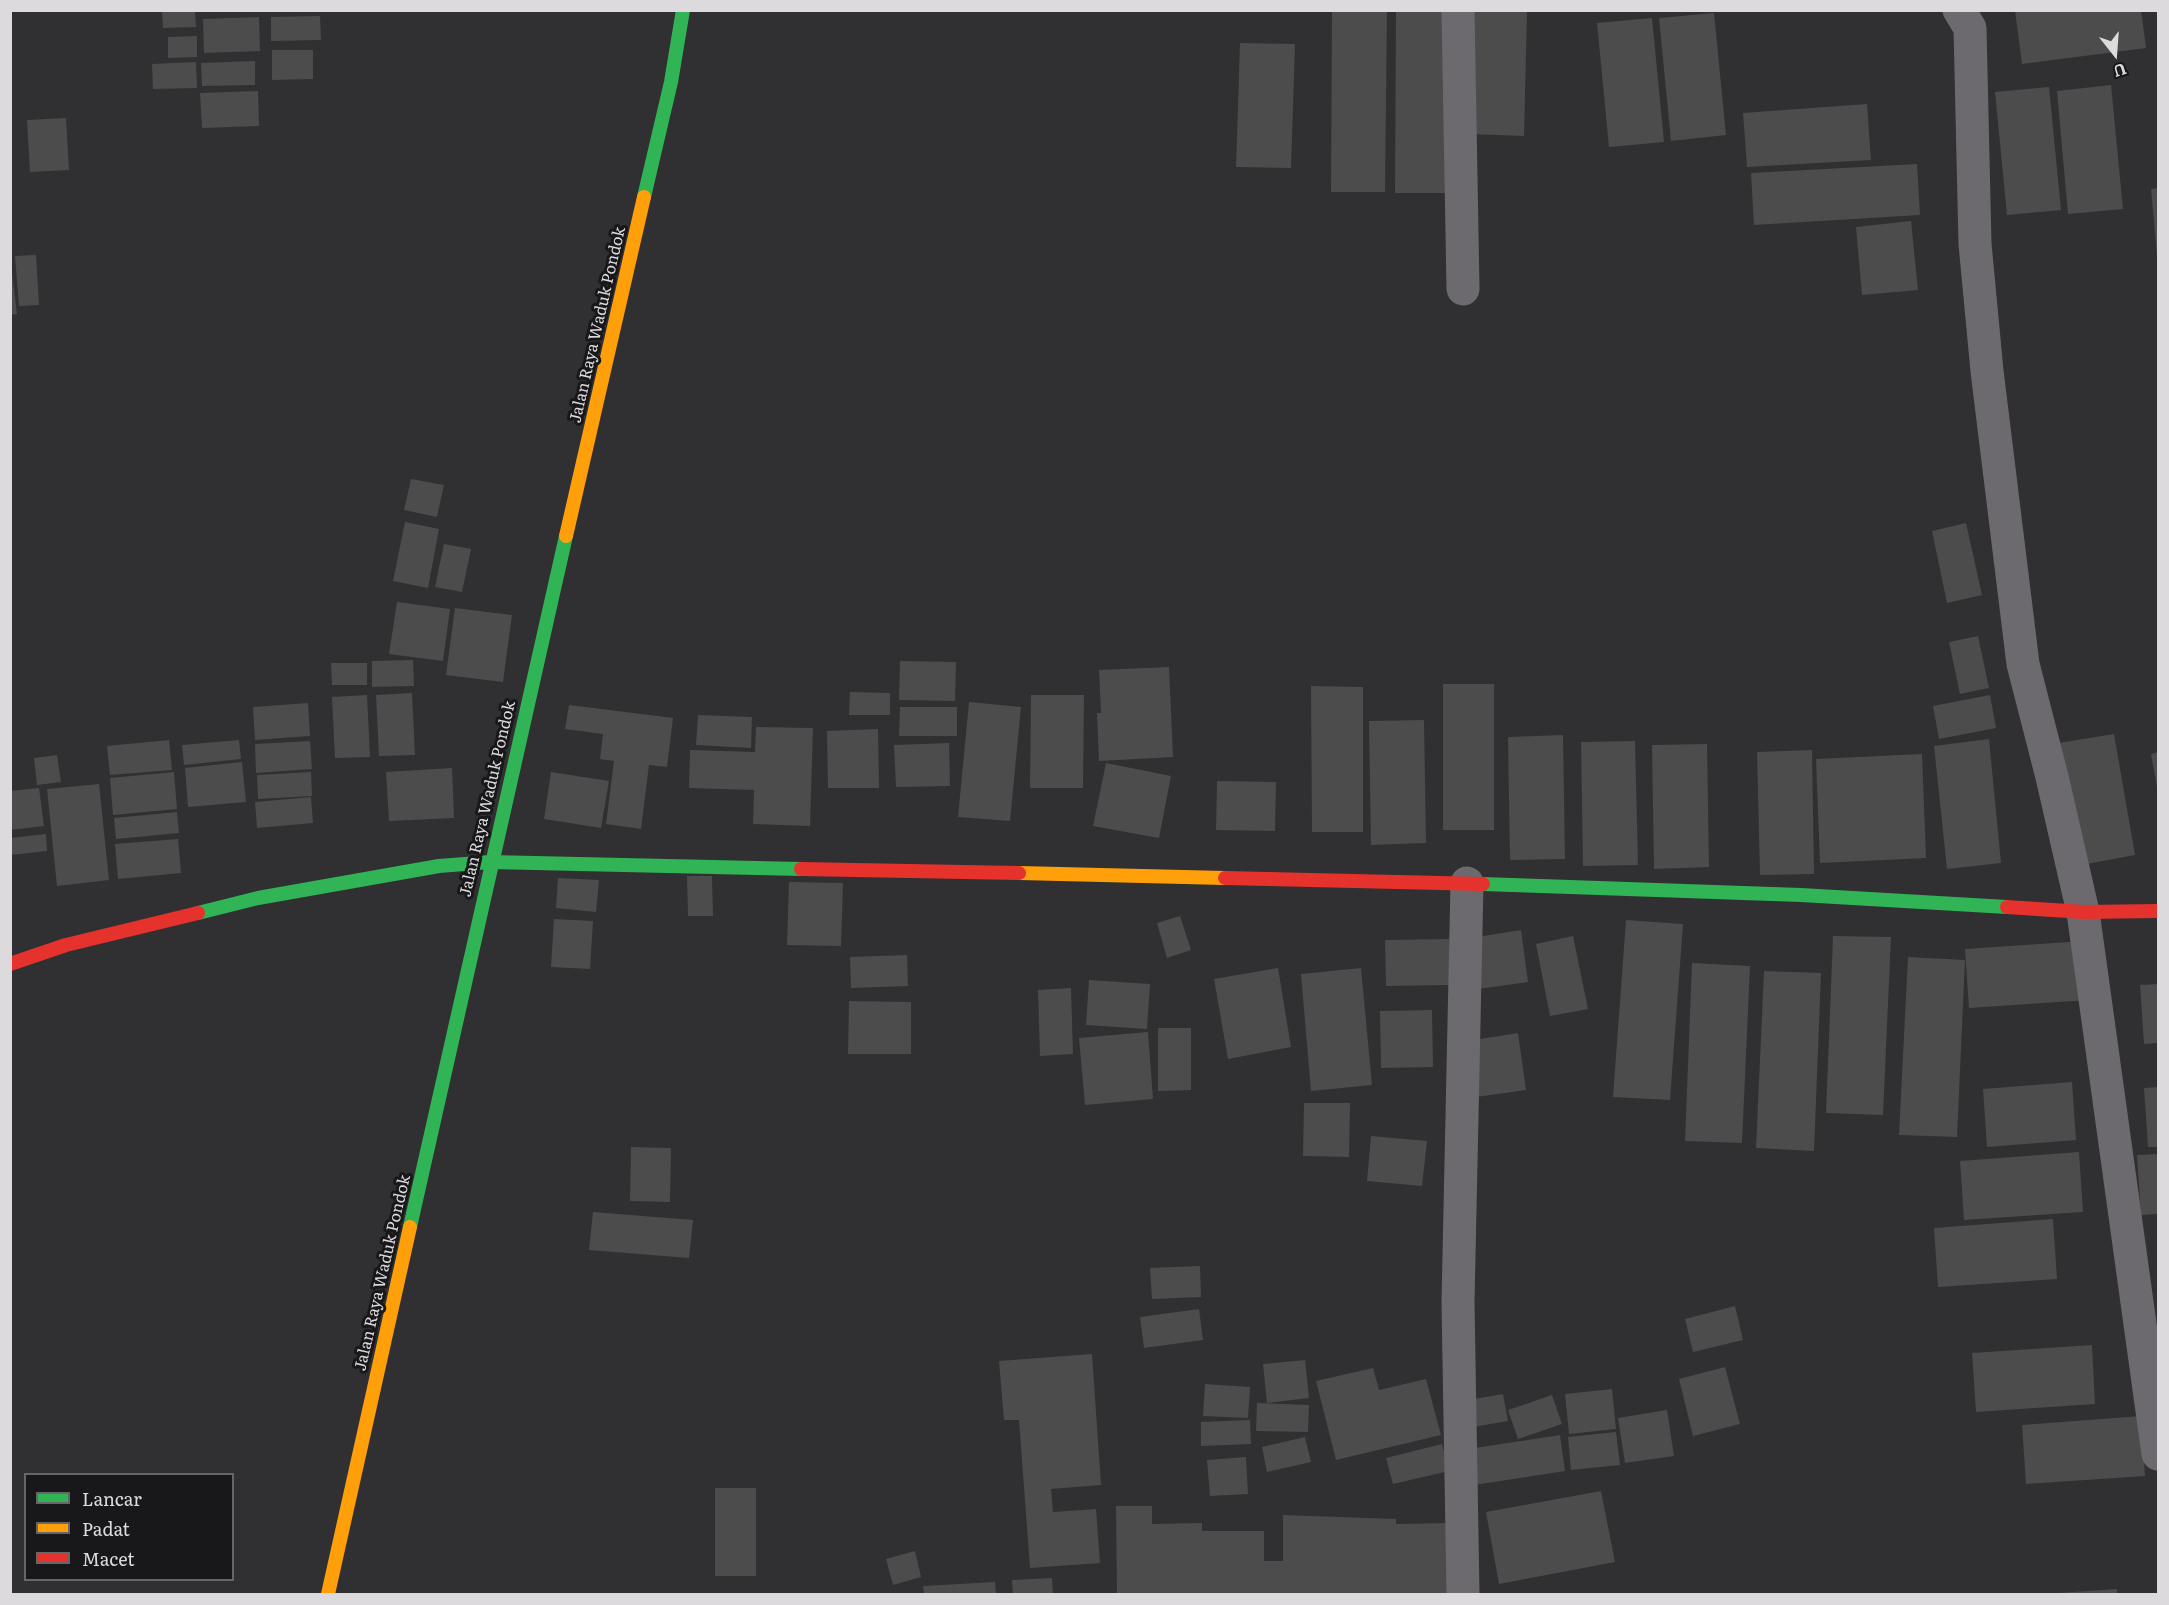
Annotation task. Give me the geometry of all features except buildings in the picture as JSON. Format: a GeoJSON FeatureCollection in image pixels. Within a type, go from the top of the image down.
{"type":"FeatureCollection","features":[{"type":"Feature","properties":{"kind":"street","name":"Jalan Raya Waduk Pondok"},"geometry":{"type":"LineString","coordinates":[[328,1594],[385,1333],[458,1021],[490,862],[671,82],[683,10]]}},
{"type":"Feature","properties":{"kind":"street"},"geometry":{"type":"LineString","coordinates":[[1458,10],[1463,289]]}},
{"type":"Feature","properties":{"kind":"street"},"geometry":{"type":"LineString","coordinates":[[1959,10],[1970,28],[1975,243],[1987,371],[2023,664],[2083,912],[2158,1455]]}},
{"type":"Feature","properties":{"kind":"street"},"geometry":{"type":"LineString","coordinates":[[10,964],[66,945],[258,897],[439,866],[490,862],[1467,883],[1801,895],[2083,912],[2158,910]]}},
{"type":"Feature","properties":{"kind":"street"},"geometry":{"type":"LineString","coordinates":[[1463,1594],[1458,1302],[1467,883]]}},
{"type":"Feature","properties":{"kind":"traffic: fast"},"geometry":{"type":"LineString","coordinates":[[644,197],[671,82],[683,10]]}},
{"type":"Feature","properties":{"kind":"traffic: fast"},"geometry":{"type":"LineString","coordinates":[[410,1227],[566,536]]}},
{"type":"Feature","properties":{"kind":"traffic: fast"},"geometry":{"type":"LineString","coordinates":[[198,913],[258,898],[439,866],[490,862],[801,869]]}},
{"type":"Feature","properties":{"kind":"traffic: fast"},"geometry":{"type":"LineString","coordinates":[[1483,884],[1801,895],[2007,907]]}},
{"type":"Feature","properties":{"kind":"traffic: slow"},"geometry":{"type":"LineString","coordinates":[[566,536],[644,197]]}},
{"type":"Feature","properties":{"kind":"traffic: slow"},"geometry":{"type":"LineString","coordinates":[[1019,873],[1225,878]]}},
{"type":"Feature","properties":{"kind":"traffic: slow"},"geometry":{"type":"LineString","coordinates":[[328,1594],[410,1227]]}},
{"type":"Feature","properties":{"kind":"traffic: jam"},"geometry":{"type":"LineString","coordinates":[[801,869],[1019,873]]}},
{"type":"Feature","properties":{"kind":"traffic: jam"},"geometry":{"type":"LineString","coordinates":[[1225,878],[1483,884]]}},
{"type":"Feature","properties":{"kind":"traffic: jam"},"geometry":{"type":"LineString","coordinates":[[2007,907],[2083,912],[2158,911]]}},
{"type":"Feature","properties":{"kind":"traffic: jam"},"geometry":{"type":"LineString","coordinates":[[10,964],[66,945],[198,913]]}}]}
